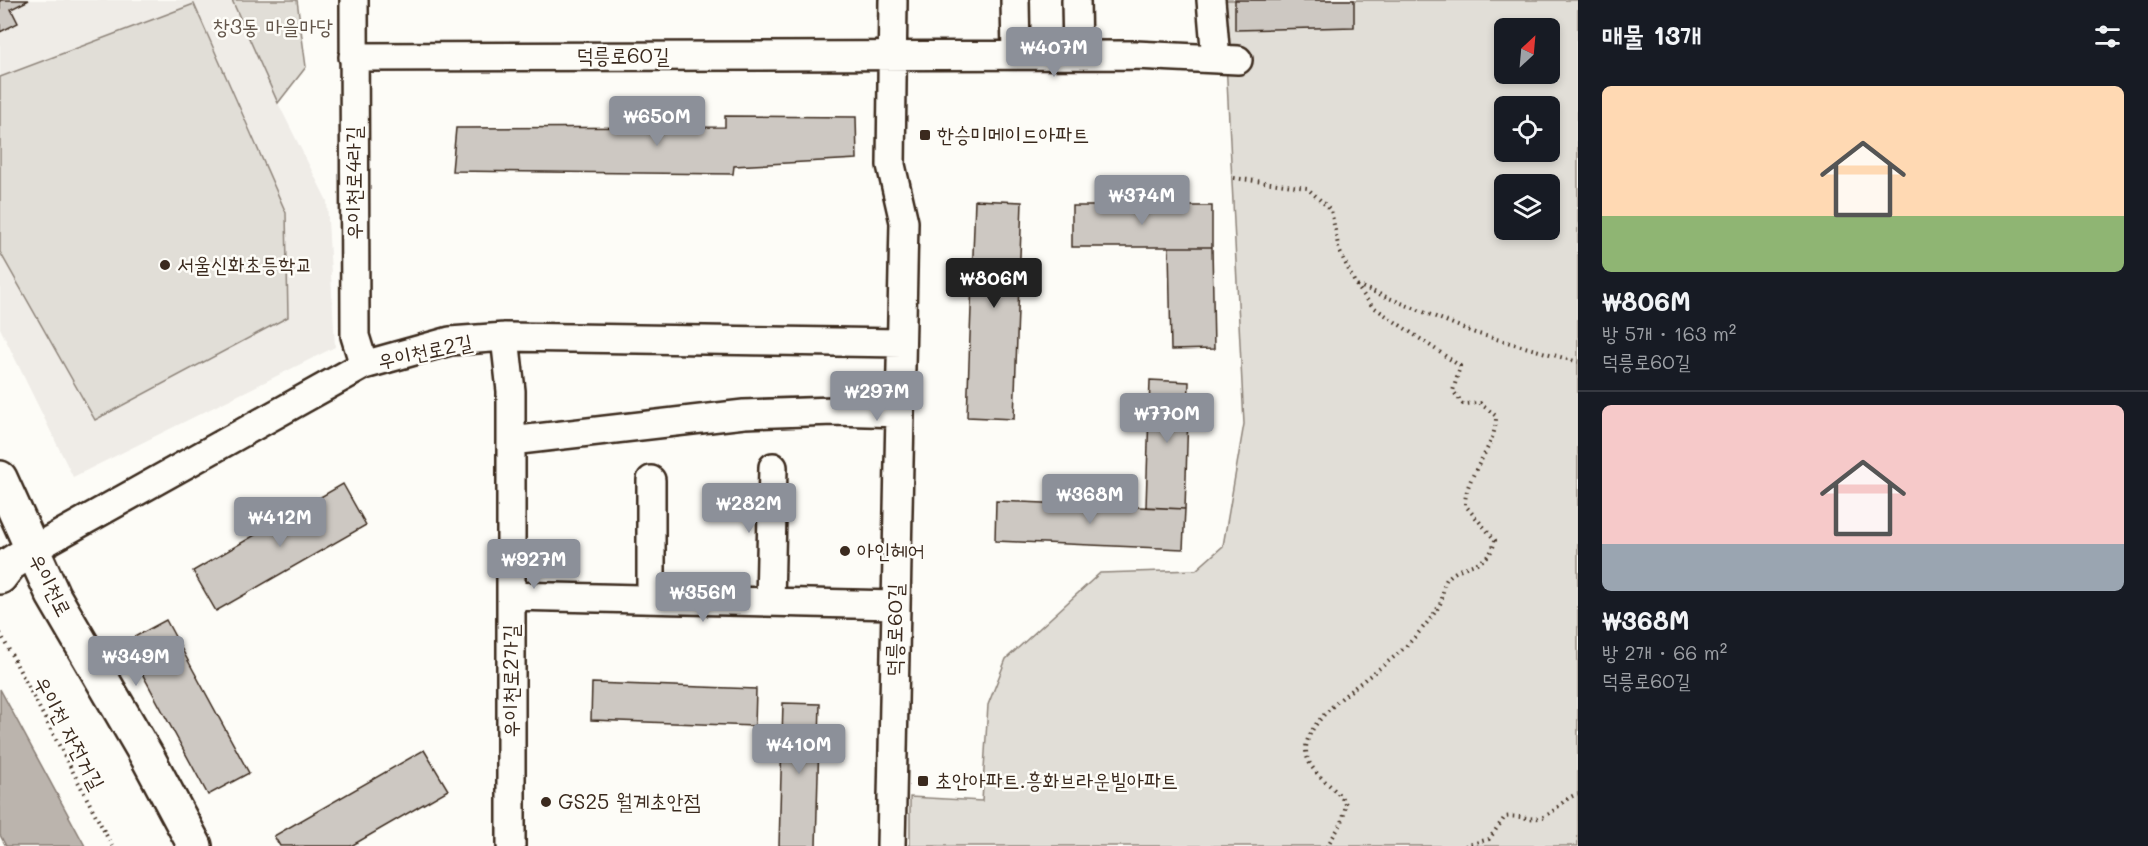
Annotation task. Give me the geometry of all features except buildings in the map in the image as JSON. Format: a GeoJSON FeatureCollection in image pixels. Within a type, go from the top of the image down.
{"type":"FeatureCollection","features":[{"type":"Feature","properties":{"kind":"street","name":"우이천로4라길"},"geometry":{"type":"LineString","coordinates":[[354,0],[355,336],[364,365]]}},
{"type":"Feature","properties":{"kind":"street","name":"덕릉로60길"},"geometry":{"type":"LineString","coordinates":[[891,846],[904,222],[891,165],[893,0]]}},
{"type":"Feature","properties":{"kind":"street"},"geometry":{"type":"LineString","coordinates":[[1015,0],[1016,55]]}},
{"type":"Feature","properties":{"kind":"street"},"geometry":{"type":"LineString","coordinates":[[1076,0],[1077,55]]}},
{"type":"Feature","properties":{"kind":"street"},"geometry":{"type":"LineString","coordinates":[[893,55],[1077,55],[1227,59],[1211,0]]}},
{"type":"Feature","properties":{"kind":"street","name":"덕릉로60길"},"geometry":{"type":"LineString","coordinates":[[353,57],[893,55]]}},
{"type":"Feature","properties":{"kind":"street","name":"우이천로2길"},"geometry":{"type":"LineString","coordinates":[[32,550],[364,365],[450,342],[505,337],[901,343]]}},
{"type":"Feature","properties":{"kind":"street","name":"우이천로2가길"},"geometry":{"type":"LineString","coordinates":[[505,337],[511,391],[512,846]]}},
{"type":"Feature","properties":{"kind":"street"},"geometry":{"type":"LineString","coordinates":[[511,441],[744,414],[834,411],[900,413]]}},
{"type":"Feature","properties":{"kind":"street"},"geometry":{"type":"LineString","coordinates":[[771,602],[772,467]]}},
{"type":"Feature","properties":{"kind":"street","name":"우이천로"},"geometry":{"type":"LineString","coordinates":[[0,478],[53,595],[148,758],[195,846]]}},
{"type":"Feature","properties":{"kind":"street"},"geometry":{"type":"LineString","coordinates":[[651,480],[651,599]]}},
{"type":"Feature","properties":{"kind":"street"},"geometry":{"type":"LineString","coordinates":[[0,577],[10,564],[32,550]]}},
{"type":"Feature","properties":{"kind":"street"},"geometry":{"type":"LineString","coordinates":[[511,596],[896,605]]}},
{"type":"Feature","properties":{"kind":"path"},"geometry":{"type":"LineString","coordinates":[[1234,178],[1307,188],[1331,210],[1340,250],[1356,285],[1372,306],[1460,366],[1453,391],[1463,404],[1480,403],[1496,416],[1496,424],[1482,460],[1465,490],[1465,505],[1495,540],[1486,560],[1460,569],[1446,580],[1440,604],[1398,654],[1323,716],[1308,734],[1306,752],[1311,768],[1337,789],[1346,804],[1342,823],[1327,846]]}},
{"type":"Feature","properties":{"kind":"path"},"geometry":{"type":"LineString","coordinates":[[1356,285],[1475,333],[1578,362]]}},
{"type":"Feature","properties":{"kind":"path","name":"우이천 자전거길"},"geometry":{"type":"LineString","coordinates":[[0,633],[112,846]]}},
{"type":"Feature","properties":{"kind":"path"},"geometry":{"type":"LineString","coordinates":[[1465,846],[1489,839],[1505,817],[1516,815],[1527,819],[1546,816],[1558,804],[1578,794]]}},
{"type":"Feature","properties":{"kind":"shaded area","name":"서울신화초등학교"},"geometry":{"type":"Polygon","coordinates":[[[0,0],[232,0],[278,103],[327,201],[335,347],[73,477],[0,328],[0,0]]]}},
{"type":"Feature","properties":{"kind":"shaded area"},"geometry":{"type":"Polygon","coordinates":[[[0,689],[85,846],[6,846],[0,835],[0,689]]]}},
{"type":"Feature","properties":{"kind":"green space","name":"창3동 마을마당"},"geometry":{"type":"Polygon","coordinates":[[[232,0],[297,0],[306,67],[278,103],[232,0]]]}},
{"type":"Feature","properties":{"kind":"green space"},"geometry":{"type":"Polygon","coordinates":[[[1223,0],[1578,0],[1578,846],[910,846],[910,797],[982,801],[988,705],[1006,659],[1100,573],[1196,570],[1223,546],[1244,424],[1223,0]]]}},
{"type":"Feature","properties":{"kind":"green space","name":"서울신화초등학교"},"geometry":{"type":"Polygon","coordinates":[[[194,4],[286,213],[288,317],[95,420],[0,252],[0,77],[194,4]]]}},
{"type":"Feature","properties":{"kind":"place","name":"한승미메이드아파트"},"geometry":{"type":"Point","coordinates":[925,135]}},
{"type":"Feature","properties":{"kind":"place","name":"서울신화초등학교"},"geometry":{"type":"Point","coordinates":[165,265]}},
{"type":"Feature","properties":{"kind":"place","name":"아인헤어"},"geometry":{"type":"Point","coordinates":[845,551]}},
{"type":"Feature","properties":{"kind":"place","name":"초안아파트.흥화브라운빌아파트"},"geometry":{"type":"Point","coordinates":[923,781]}},
{"type":"Feature","properties":{"kind":"place","name":"GS25 월계초안점"},"geometry":{"type":"Point","coordinates":[546,802]}}]}
